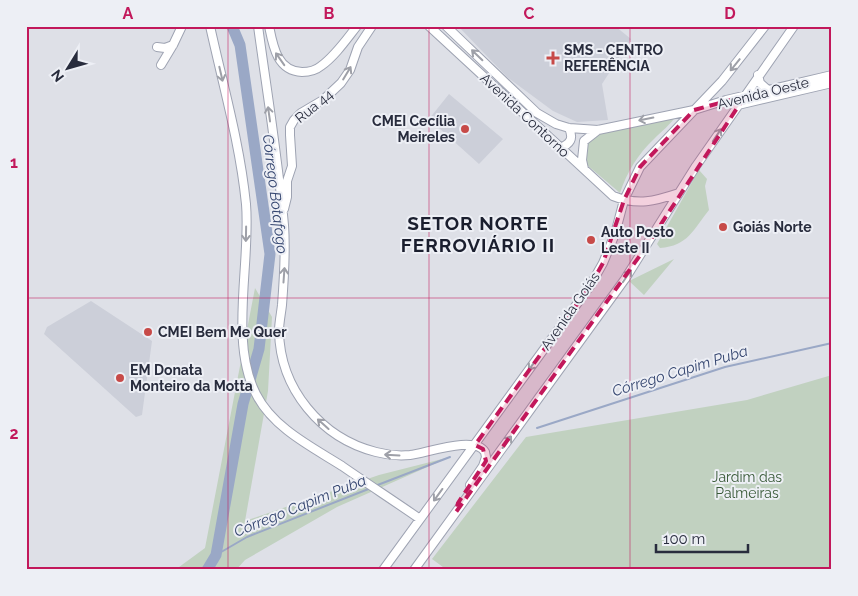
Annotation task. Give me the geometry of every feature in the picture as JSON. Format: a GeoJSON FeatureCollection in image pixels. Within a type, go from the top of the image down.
{"type":"FeatureCollection","features":[{"type":"Feature","properties":{"kind":"main road"},"geometry":{"type":"LineString","coordinates":[[161,65],[182,26]]}},
{"type":"Feature","properties":{"kind":"main road"},"geometry":{"type":"LineString","coordinates":[[210,26],[240,158],[246,206],[242,333],[244,364],[256,395],[271,414],[292,433],[420,519]]}},
{"type":"Feature","properties":{"kind":"main road"},"geometry":{"type":"LineString","coordinates":[[258,26],[283,213],[285,239],[279,330],[280,347],[290,380],[296,393],[313,416],[336,435],[364,449],[384,454],[408,455],[453,446],[475,445],[483,449],[486,460],[458,503],[456,512]]}},
{"type":"Feature","properties":{"kind":"main road","name":"Rua 44"},"geometry":{"type":"LineString","coordinates":[[269,26],[274,49],[278,57],[289,69],[309,72],[321,66],[357,26]]}},
{"type":"Feature","properties":{"kind":"main road","name":"Rua 44"},"geometry":{"type":"LineString","coordinates":[[283,213],[287,197],[287,181],[292,166],[290,127],[301,113],[323,100],[342,83],[350,70],[358,46],[372,26]]}},
{"type":"Feature","properties":{"kind":"main road","name":"Avenida Contorno"},"geometry":{"type":"LineString","coordinates":[[429,26],[560,148],[614,196],[624,200]]}},
{"type":"Feature","properties":{"kind":"main road","name":"Avenida Contorno"},"geometry":{"type":"LineString","coordinates":[[446,26],[537,113],[556,124],[568,128],[598,130],[694,110]]}},
{"type":"Feature","properties":{"kind":"main road","name":"Avenida Goiás"},"geometry":{"type":"LineString","coordinates":[[383,570],[590,286],[603,263],[624,200],[640,167],[722,81],[765,26]]}},
{"type":"Feature","properties":{"kind":"main road","name":"Avenida Goiás"},"geometry":{"type":"LineString","coordinates":[[414,570],[625,279],[679,193],[794,26]]}},
{"type":"Feature","properties":{"kind":"main road"},"geometry":{"type":"LineString","coordinates":[[157,46],[165,48],[173,44]]}},
{"type":"Feature","properties":{"kind":"main road","name":"Avenida Oeste"},"geometry":{"type":"LineString","coordinates":[[694,110],[832,75]]}},
{"type":"Feature","properties":{"kind":"main road"},"geometry":{"type":"LineString","coordinates":[[758,76],[760,83],[769,91]]}},
{"type":"Feature","properties":{"kind":"main road","name":"Avenida Oeste"},"geometry":{"type":"LineString","coordinates":[[738,105],[832,83]]}},
{"type":"Feature","properties":{"kind":"main road"},"geometry":{"type":"LineString","coordinates":[[560,148],[566,146],[571,140],[572,134],[568,128]]}},
{"type":"Feature","properties":{"kind":"main road"},"geometry":{"type":"LineString","coordinates":[[584,169],[582,160],[584,141],[598,130]]}},
{"type":"Feature","properties":{"kind":"main road"},"geometry":{"type":"LineString","coordinates":[[624,200],[639,203],[679,193]]}},
{"type":"Feature","properties":{"kind":"highlighted area"},"geometry":{"type":"Polygon","coordinates":[[[745,96],[646,247],[456,512],[458,503],[486,461],[483,449],[475,445],[590,286],[603,263],[624,200],[640,167],[694,110],[745,96]]]}},
{"type":"Feature","properties":{"kind":"shaded area","name":"SMS - CENTRO REFERÊNCIA"},"geometry":{"type":"Polygon","coordinates":[[[458,26],[615,26],[631,39],[602,84],[608,120],[577,122],[553,111],[507,77],[458,26]]]}},
{"type":"Feature","properties":{"kind":"shaded area","name":"CMEI Cecília Meireles"},"geometry":{"type":"Polygon","coordinates":[[[449,94],[503,139],[479,164],[429,119],[449,94]]]}},
{"type":"Feature","properties":{"kind":"shaded area","name":"EM Donata Monteiro da Motta"},"geometry":{"type":"Polygon","coordinates":[[[91,301],[152,341],[142,415],[136,417],[44,334],[47,327],[91,301]]]}},
{"type":"Feature","properties":{"kind":"green space"},"geometry":{"type":"Polygon","coordinates":[[[676,116],[638,157],[620,193],[587,165],[584,156],[585,148],[595,134],[676,116]]]}},
{"type":"Feature","properties":{"kind":"green space"},"geometry":{"type":"Polygon","coordinates":[[[699,170],[707,179],[705,186],[709,210],[684,240],[669,247],[660,248],[657,244],[699,170]]]}},
{"type":"Feature","properties":{"kind":"green space"},"geometry":{"type":"Polygon","coordinates":[[[674,259],[644,295],[629,281],[674,259]]]}},
{"type":"Feature","properties":{"kind":"green space"},"geometry":{"type":"Polygon","coordinates":[[[255,288],[272,317],[268,391],[245,521],[379,475],[450,457],[337,507],[245,560],[236,570],[175,570],[205,548],[255,288]]]}},
{"type":"Feature","properties":{"kind":"green space","name":"Jardim das Palmeiras"},"geometry":{"type":"Polygon","coordinates":[[[832,375],[832,570],[447,570],[432,559],[526,437],[747,400],[832,375]]]}},
{"type":"Feature","properties":{"kind":"waterway","name":"Córrego Botafogo"},"geometry":{"type":"LineString","coordinates":[[207,570],[216,555],[243,404],[259,349],[270,254],[240,45],[232,26]]}},
{"type":"Feature","properties":{"kind":"waterway","name":"Córrego Capim Puba"},"geometry":{"type":"LineString","coordinates":[[537,428],[725,367],[832,343]]}},
{"type":"Feature","properties":{"kind":"waterway","name":"Córrego Capim Puba"},"geometry":{"type":"LineString","coordinates":[[375,486],[450,457]]}},
{"type":"Feature","properties":{"kind":"waterway","name":"Córrego Capim Puba"},"geometry":{"type":"LineString","coordinates":[[216,555],[247,537],[371,488]]}},
{"type":"Feature","properties":{"kind":"place","name":"SMS - CENTRO REFERÊNCIA"},"geometry":{"type":"Point","coordinates":[553,58]}},
{"type":"Feature","properties":{"kind":"place","name":"CMEI Cecília Meireles"},"geometry":{"type":"Point","coordinates":[465,129]}},
{"type":"Feature","properties":{"kind":"place","name":"Goiás Norte"},"geometry":{"type":"Point","coordinates":[723,227]}},
{"type":"Feature","properties":{"kind":"place","name":"Auto Posto Leste II"},"geometry":{"type":"Point","coordinates":[591,240]}},
{"type":"Feature","properties":{"kind":"place","name":"CMEI Bem Me Quer"},"geometry":{"type":"Point","coordinates":[148,332]}},
{"type":"Feature","properties":{"kind":"place","name":"EM Donata Monteiro da Motta"},"geometry":{"type":"Point","coordinates":[120,378]}},
{"type":"Feature","properties":{"kind":"district","name":"SETOR NORTE FERROVIÁRIO II"},"geometry":{"type":"Point","coordinates":[478,234]}}]}
